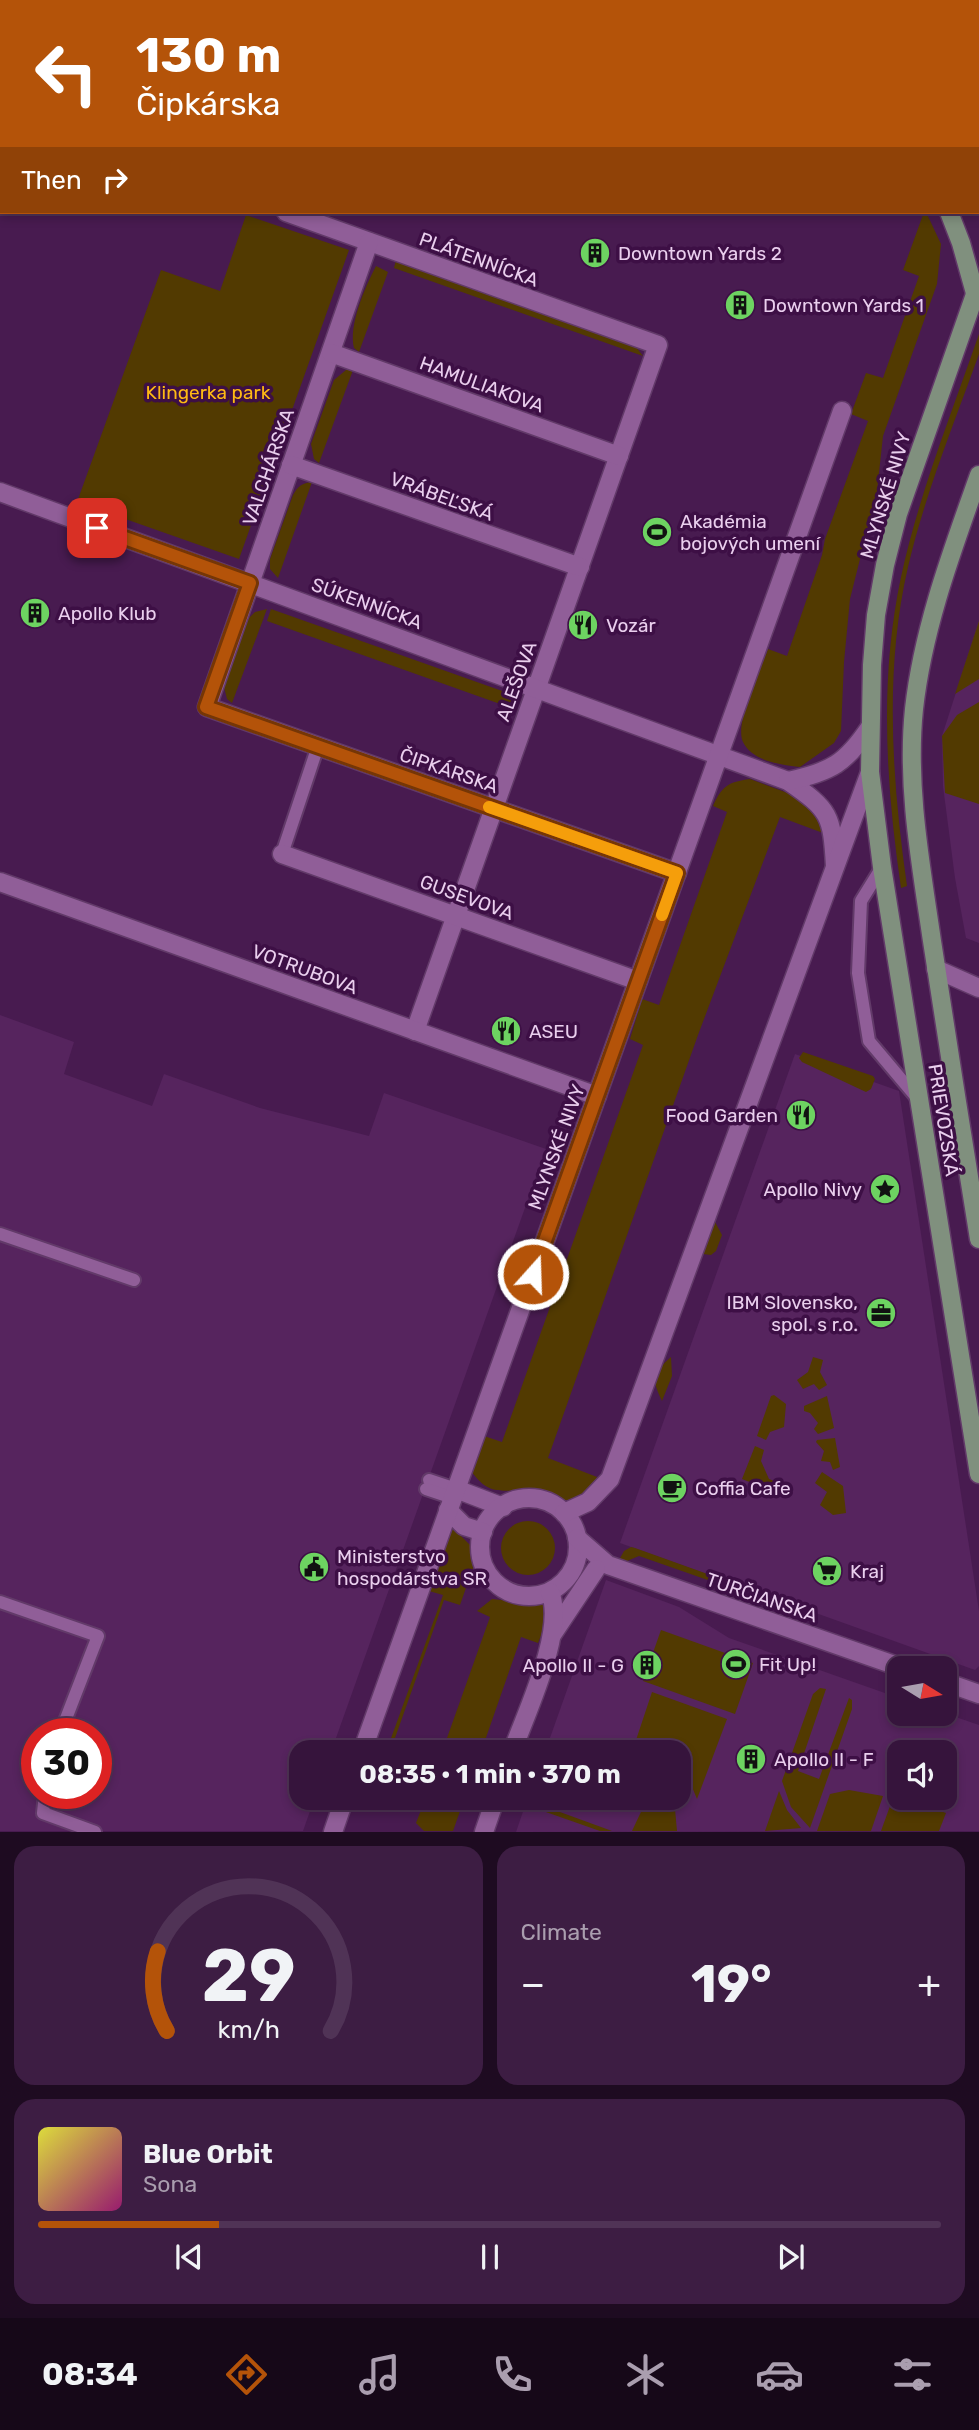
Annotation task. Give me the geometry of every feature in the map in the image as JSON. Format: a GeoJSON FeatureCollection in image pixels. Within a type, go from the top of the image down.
{"type":"FeatureCollection","features":[{"type":"Feature","properties":{"kind":"main road"},"geometry":{"type":"LineString","coordinates":[[950,214],[977,288]]}},
{"type":"Feature","properties":{"kind":"main road","name":"MLYNSKÉ NIVY"},"geometry":{"type":"LineString","coordinates":[[870,772],[872,665],[876,615],[885,565],[913,466],[977,288]]}},
{"type":"Feature","properties":{"kind":"main road","name":"PRIEVOZSKÁ"},"geometry":{"type":"LineString","coordinates":[[978,1229],[920,861],[913,745],[919,668],[930,624],[979,475]]}},
{"type":"Feature","properties":{"kind":"main road","name":"PRIEVOZSKÁ"},"geometry":{"type":"LineString","coordinates":[[870,772],[882,867],[979,1474]]}},
{"type":"Feature","properties":{"kind":"street","name":"PLÁTENNÍCKA"},"geometry":{"type":"LineString","coordinates":[[291,214],[658,345]]}},
{"type":"Feature","properties":{"kind":"street","name":"VALCHÁRSKA"},"geometry":{"type":"LineString","coordinates":[[206,707],[369,242]]}},
{"type":"Feature","properties":{"kind":"street","name":"ALEŠOVA"},"geometry":{"type":"LineString","coordinates":[[415,1031],[658,345]]}},
{"type":"Feature","properties":{"kind":"street","name":"HAMULIAKOVA"},"geometry":{"type":"LineString","coordinates":[[331,352],[619,456]]}},
{"type":"Feature","properties":{"kind":"street","name":"MLYNSKÉ NIVY"},"geometry":{"type":"LineString","coordinates":[[366,1740],[842,411]]}},
{"type":"Feature","properties":{"kind":"street","name":"VRÁBEĽSKÁ"},"geometry":{"type":"LineString","coordinates":[[291,465],[580,567]]}},
{"type":"Feature","properties":{"kind":"street","name":"SÚKENNÍCKA"},"geometry":{"type":"LineString","coordinates":[[0,492],[719,754]]}},
{"type":"Feature","properties":{"kind":"street","name":"ČIPKÁRSKA"},"geometry":{"type":"LineString","coordinates":[[206,707],[677,873]]}},
{"type":"Feature","properties":{"kind":"street"},"geometry":{"type":"LineString","coordinates":[[788,781],[838,764],[855,750],[870,727]]}},
{"type":"Feature","properties":{"kind":"street"},"geometry":{"type":"LineString","coordinates":[[719,754],[788,781],[818,802],[825,811],[835,866]]}},
{"type":"Feature","properties":{"kind":"street","name":"MLYNSKÉ NIVY"},"geometry":{"type":"LineString","coordinates":[[564,1513],[588,1502],[610,1479],[870,772]]}},
{"type":"Feature","properties":{"kind":"street","name":"GUSEVOVA"},"geometry":{"type":"LineString","coordinates":[[282,854],[638,981]]}},
{"type":"Feature","properties":{"kind":"street","name":"VOTRUBOVA"},"geometry":{"type":"LineString","coordinates":[[0,882],[597,1096]]}},
{"type":"Feature","properties":{"kind":"street"},"geometry":{"type":"LineString","coordinates":[[936,969],[979,988]]}},
{"type":"Feature","properties":{"kind":"street"},"geometry":{"type":"LineString","coordinates":[[452,1499],[503,1507]]}},
{"type":"Feature","properties":{"kind":"street"},"geometry":{"type":"LineString","coordinates":[[452,1499],[464,1526],[483,1532]]}},
{"type":"Feature","properties":{"kind":"street"},"geometry":{"type":"LineString","coordinates":[[516,1740],[552,1635],[557,1587],[577,1557],[577,1538],[575,1529],[564,1513],[554,1505],[534,1499],[521,1499],[503,1507],[491,1518],[483,1532],[483,1562],[497,1584],[508,1591],[536,1596],[557,1587],[602,1567]]}},
{"type":"Feature","properties":{"kind":"street","name":"TURČIANSKA"},"geometry":{"type":"LineString","coordinates":[[577,1538],[602,1567],[887,1663]]}},
{"type":"Feature","properties":{"kind":"street"},"geometry":{"type":"LineString","coordinates":[[552,1635],[602,1567]]}},
{"type":"Feature","properties":{"kind":"street"},"geometry":{"type":"LineString","coordinates":[[957,1686],[979,1694]]}},
{"type":"Feature","properties":{"kind":"street"},"geometry":{"type":"LineString","coordinates":[[333,1832],[341,1810]]}},
{"type":"Feature","properties":{"kind":"street"},"geometry":{"type":"LineString","coordinates":[[484,1832],[492,1810]]}},
{"type":"Feature","properties":{"kind":"lane"},"geometry":{"type":"LineString","coordinates":[[282,854],[318,747]]}},
{"type":"Feature","properties":{"kind":"lane"},"geometry":{"type":"LineString","coordinates":[[882,867],[861,901],[858,973],[869,1041],[920,1101]]}},
{"type":"Feature","properties":{"kind":"lane"},"geometry":{"type":"LineString","coordinates":[[0,1234],[134,1280]]}},
{"type":"Feature","properties":{"kind":"lane"},"geometry":{"type":"LineString","coordinates":[[427,1484],[452,1499]]}},
{"type":"Feature","properties":{"kind":"lane"},"geometry":{"type":"LineString","coordinates":[[0,1602],[98,1636],[66,1718]]}},
{"type":"Feature","properties":{"kind":"lane"},"geometry":{"type":"LineString","coordinates":[[43,1809],[43,1813],[94,1832]]}},
{"type":"Feature","properties":{"kind":"shaded area"},"geometry":{"type":"Polygon","coordinates":[[[979,621],[979,943],[966,938],[955,878],[943,786],[942,736],[979,621]]]}},
{"type":"Feature","properties":{"kind":"shaded area"},"geometry":{"type":"Polygon","coordinates":[[[0,1015],[74,1042],[64,1074],[152,1106],[164,1074],[260,1108],[369,1136],[384,1093],[546,1149],[335,1740],[289,1740],[289,1810],[310,1810],[303,1831],[0,1831],[0,1015]]]}},
{"type":"Feature","properties":{"kind":"shaded area","name":"Apollo Nivy"},"geometry":{"type":"Polygon","coordinates":[[[795,1054],[899,1091],[979,1611],[979,1666],[975,1670],[957,1664],[957,1656],[936,1656],[620,1543],[795,1054]]]}},
{"type":"Feature","properties":{"kind":"shaded area"},"geometry":{"type":"Polygon","coordinates":[[[606,1580],[679,1607],[729,1638],[887,1694],[887,1726],[957,1726],[957,1717],[979,1725],[979,1831],[516,1832],[524,1810],[691,1810],[691,1740],[549,1740],[606,1580]]]}},
{"type":"Feature","properties":{"kind":"green space"},"geometry":{"type":"Polygon","coordinates":[[[923,214],[927,214],[941,244],[937,284],[883,436],[877,491],[850,599],[841,731],[834,743],[800,767],[776,763],[753,754],[743,742],[741,734],[745,710],[768,649],[787,656],[825,539],[868,421],[851,414],[866,373],[883,378],[919,276],[903,270],[923,214]]]}},
{"type":"Feature","properties":{"kind":"green space","name":"Klingerka park"},"geometry":{"type":"Polygon","coordinates":[[[246,215],[349,250],[239,559],[77,502],[161,270],[220,291],[246,215]]]}},
{"type":"Feature","properties":{"kind":"green space"},"geometry":{"type":"Polygon","coordinates":[[[396,260],[636,347],[643,356],[394,268],[396,260]]]}},
{"type":"Feature","properties":{"kind":"green space"},"geometry":{"type":"Polygon","coordinates":[[[376,266],[388,272],[359,352],[354,348],[355,318],[376,266]]]}},
{"type":"Feature","properties":{"kind":"green space"},"geometry":{"type":"Polygon","coordinates":[[[979,334],[979,354],[923,513],[900,606],[893,686],[893,726],[897,806],[907,886],[901,888],[887,733],[887,694],[894,616],[917,515],[979,334]]]}},
{"type":"Feature","properties":{"kind":"green space"},"geometry":{"type":"Polygon","coordinates":[[[346,370],[353,370],[319,463],[314,459],[311,444],[334,380],[346,370]]]}},
{"type":"Feature","properties":{"kind":"green space"},"geometry":{"type":"Polygon","coordinates":[[[312,482],[278,578],[270,569],[270,559],[293,495],[301,486],[312,482]]]}},
{"type":"Feature","properties":{"kind":"green space"},"geometry":{"type":"Polygon","coordinates":[[[267,609],[232,703],[227,699],[224,687],[248,619],[255,612],[267,609]]]}},
{"type":"Feature","properties":{"kind":"green space"},"geometry":{"type":"Polygon","coordinates":[[[271,609],[505,692],[515,699],[517,710],[267,621],[271,609]]]}},
{"type":"Feature","properties":{"kind":"green space"},"geometry":{"type":"Polygon","coordinates":[[[979,621],[979,679],[955,694],[979,621]]]}},
{"type":"Feature","properties":{"kind":"green space"},"geometry":{"type":"Polygon","coordinates":[[[979,702],[979,804],[945,793],[942,736],[957,715],[979,702]]]}},
{"type":"Feature","properties":{"kind":"green space"},"geometry":{"type":"Polygon","coordinates":[[[750,779],[801,798],[811,807],[823,833],[780,817],[698,1035],[548,1458],[597,1477],[586,1494],[575,1500],[560,1499],[537,1492],[502,1491],[487,1487],[472,1472],[484,1436],[502,1442],[643,1045],[630,1039],[642,999],[659,1005],[727,812],[713,806],[727,786],[750,779]]]}},
{"type":"Feature","properties":{"kind":"green space"},"geometry":{"type":"Polygon","coordinates":[[[803,1052],[873,1076],[875,1079],[871,1089],[866,1092],[802,1062],[799,1058],[803,1052]]]}},
{"type":"Feature","properties":{"kind":"green space"},"geometry":{"type":"Polygon","coordinates":[[[714,1220],[722,1235],[716,1251],[711,1255],[703,1254],[709,1221],[714,1220]]]}},
{"type":"Feature","properties":{"kind":"green space"},"geometry":{"type":"Polygon","coordinates":[[[671,1357],[672,1376],[662,1401],[655,1377],[671,1357]]]}},
{"type":"Feature","properties":{"kind":"green space"},"geometry":{"type":"Polygon","coordinates":[[[813,1357],[823,1360],[820,1372],[827,1385],[819,1390],[814,1384],[803,1389],[797,1380],[808,1372],[813,1357]]]}},
{"type":"Feature","properties":{"kind":"green space"},"geometry":{"type":"Polygon","coordinates":[[[774,1395],[786,1404],[784,1427],[770,1432],[766,1440],[757,1436],[771,1396],[774,1395]]]}},
{"type":"Feature","properties":{"kind":"green space"},"geometry":{"type":"Polygon","coordinates":[[[827,1396],[834,1428],[818,1434],[814,1429],[818,1423],[810,1413],[804,1411],[804,1406],[827,1396]]]}},
{"type":"Feature","properties":{"kind":"green space"},"geometry":{"type":"Polygon","coordinates":[[[835,1438],[840,1467],[833,1470],[830,1462],[821,1461],[824,1451],[816,1442],[835,1438]]]}},
{"type":"Feature","properties":{"kind":"green space"},"geometry":{"type":"Polygon","coordinates":[[[755,1446],[764,1450],[761,1461],[769,1479],[779,1483],[775,1492],[742,1479],[755,1446]]]}},
{"type":"Feature","properties":{"kind":"green space"},"geometry":{"type":"Polygon","coordinates":[[[822,1472],[843,1486],[846,1513],[833,1515],[820,1505],[827,1492],[815,1483],[822,1472]]]}},
{"type":"Feature","properties":{"kind":"green space"},"geometry":{"type":"Polygon","coordinates":[[[528,1521],[547,1529],[555,1548],[547,1567],[528,1575],[509,1567],[501,1548],[509,1529],[528,1521]]]}},
{"type":"Feature","properties":{"kind":"green space"},"geometry":{"type":"Polygon","coordinates":[[[453,1528],[470,1545],[473,1568],[460,1605],[444,1600],[394,1740],[390,1740],[443,1595],[429,1591],[453,1528]]]}},
{"type":"Feature","properties":{"kind":"green space"},"geometry":{"type":"Polygon","coordinates":[[[631,1547],[727,1581],[722,1585],[639,1556],[627,1561],[619,1560],[624,1551],[631,1547]]]}},
{"type":"Feature","properties":{"kind":"green space"},"geometry":{"type":"Polygon","coordinates":[[[492,1599],[543,1605],[545,1625],[538,1643],[521,1637],[485,1740],[446,1740],[490,1617],[477,1611],[492,1599]]]}},
{"type":"Feature","properties":{"kind":"green space"},"geometry":{"type":"Polygon","coordinates":[[[661,1630],[753,1663],[735,1714],[643,1681],[661,1630]]]}},
{"type":"Feature","properties":{"kind":"green space"},"geometry":{"type":"Polygon","coordinates":[[[820,1688],[826,1689],[798,1771],[819,1779],[849,1698],[852,1700],[852,1709],[810,1828],[791,1807],[782,1781],[813,1694],[820,1688]]]}},
{"type":"Feature","properties":{"kind":"green space"},"geometry":{"type":"Polygon","coordinates":[[[652,1692],[727,1719],[697,1799],[691,1784],[691,1740],[636,1740],[652,1692]]]}},
{"type":"Feature","properties":{"kind":"green space"},"geometry":{"type":"Polygon","coordinates":[[[849,1790],[883,1796],[871,1831],[817,1831],[830,1794],[849,1790]]]}},
{"type":"Feature","properties":{"kind":"green space"},"geometry":{"type":"Polygon","coordinates":[[[779,1791],[787,1810],[801,1828],[765,1831],[779,1791]]]}},
{"type":"Feature","properties":{"kind":"green space"},"geometry":{"type":"Polygon","coordinates":[[[421,1810],[460,1810],[453,1831],[424,1831],[416,1823],[421,1810]]]}},
{"type":"Feature","properties":{"kind":"green space"},"geometry":{"type":"Polygon","coordinates":[[[554,1810],[612,1831],[600,1831],[543,1811],[554,1810]]]}},
{"type":"Feature","properties":{"kind":"green space"},"geometry":{"type":"Polygon","coordinates":[[[642,1810],[675,1810],[677,1831],[632,1831],[642,1810]]]}},
{"type":"Feature","properties":{"kind":"green space"},"geometry":{"type":"Polygon","coordinates":[[[889,1810],[937,1810],[946,1813],[939,1831],[881,1831],[889,1810]]]}},
{"type":"Feature","properties":{"kind":"slow traffic"},"geometry":{"type":"LineString","coordinates":[[489,807],[677,873],[662,915]]}},
{"type":"Feature","properties":{"kind":"place","name":"Downtown Yards 2"},"geometry":{"type":"Point","coordinates":[595,253]}},
{"type":"Feature","properties":{"kind":"place","name":"Downtown Yards 1"},"geometry":{"type":"Point","coordinates":[740,305]}},
{"type":"Feature","properties":{"kind":"place","name":"Akadémia bojových umení"},"geometry":{"type":"Point","coordinates":[657,532]}},
{"type":"Feature","properties":{"kind":"place","name":"Apollo Klub"},"geometry":{"type":"Point","coordinates":[35,613]}},
{"type":"Feature","properties":{"kind":"place","name":"Vozár"},"geometry":{"type":"Point","coordinates":[583,625]}},
{"type":"Feature","properties":{"kind":"place","name":"ASEU"},"geometry":{"type":"Point","coordinates":[506,1031]}},
{"type":"Feature","properties":{"kind":"place","name":"Food Garden"},"geometry":{"type":"Point","coordinates":[801,1115]}},
{"type":"Feature","properties":{"kind":"place","name":"Apollo Nivy"},"geometry":{"type":"Point","coordinates":[885,1189]}},
{"type":"Feature","properties":{"kind":"place","name":"IBM Slovensko, spol. s r.o."},"geometry":{"type":"Point","coordinates":[881,1313]}},
{"type":"Feature","properties":{"kind":"place","name":"Coffia Cafe"},"geometry":{"type":"Point","coordinates":[672,1488]}},
{"type":"Feature","properties":{"kind":"place","name":"Ministerstvo hospodárstva SR"},"geometry":{"type":"Point","coordinates":[314,1567]}},
{"type":"Feature","properties":{"kind":"place","name":"Kraj"},"geometry":{"type":"Point","coordinates":[827,1571]}},
{"type":"Feature","properties":{"kind":"place","name":"Fit Up!"},"geometry":{"type":"Point","coordinates":[736,1664]}},
{"type":"Feature","properties":{"kind":"place","name":"Apollo II - G"},"geometry":{"type":"Point","coordinates":[647,1665]}},
{"type":"Feature","properties":{"kind":"place","name":"Apollo II - F"},"geometry":{"type":"Point","coordinates":[751,1759]}},
{"type":"Feature","properties":{"kind":"route"},"geometry":{"type":"LineString","coordinates":[[97,528],[250,583],[206,707],[677,873],[533,1274]]}}]}
